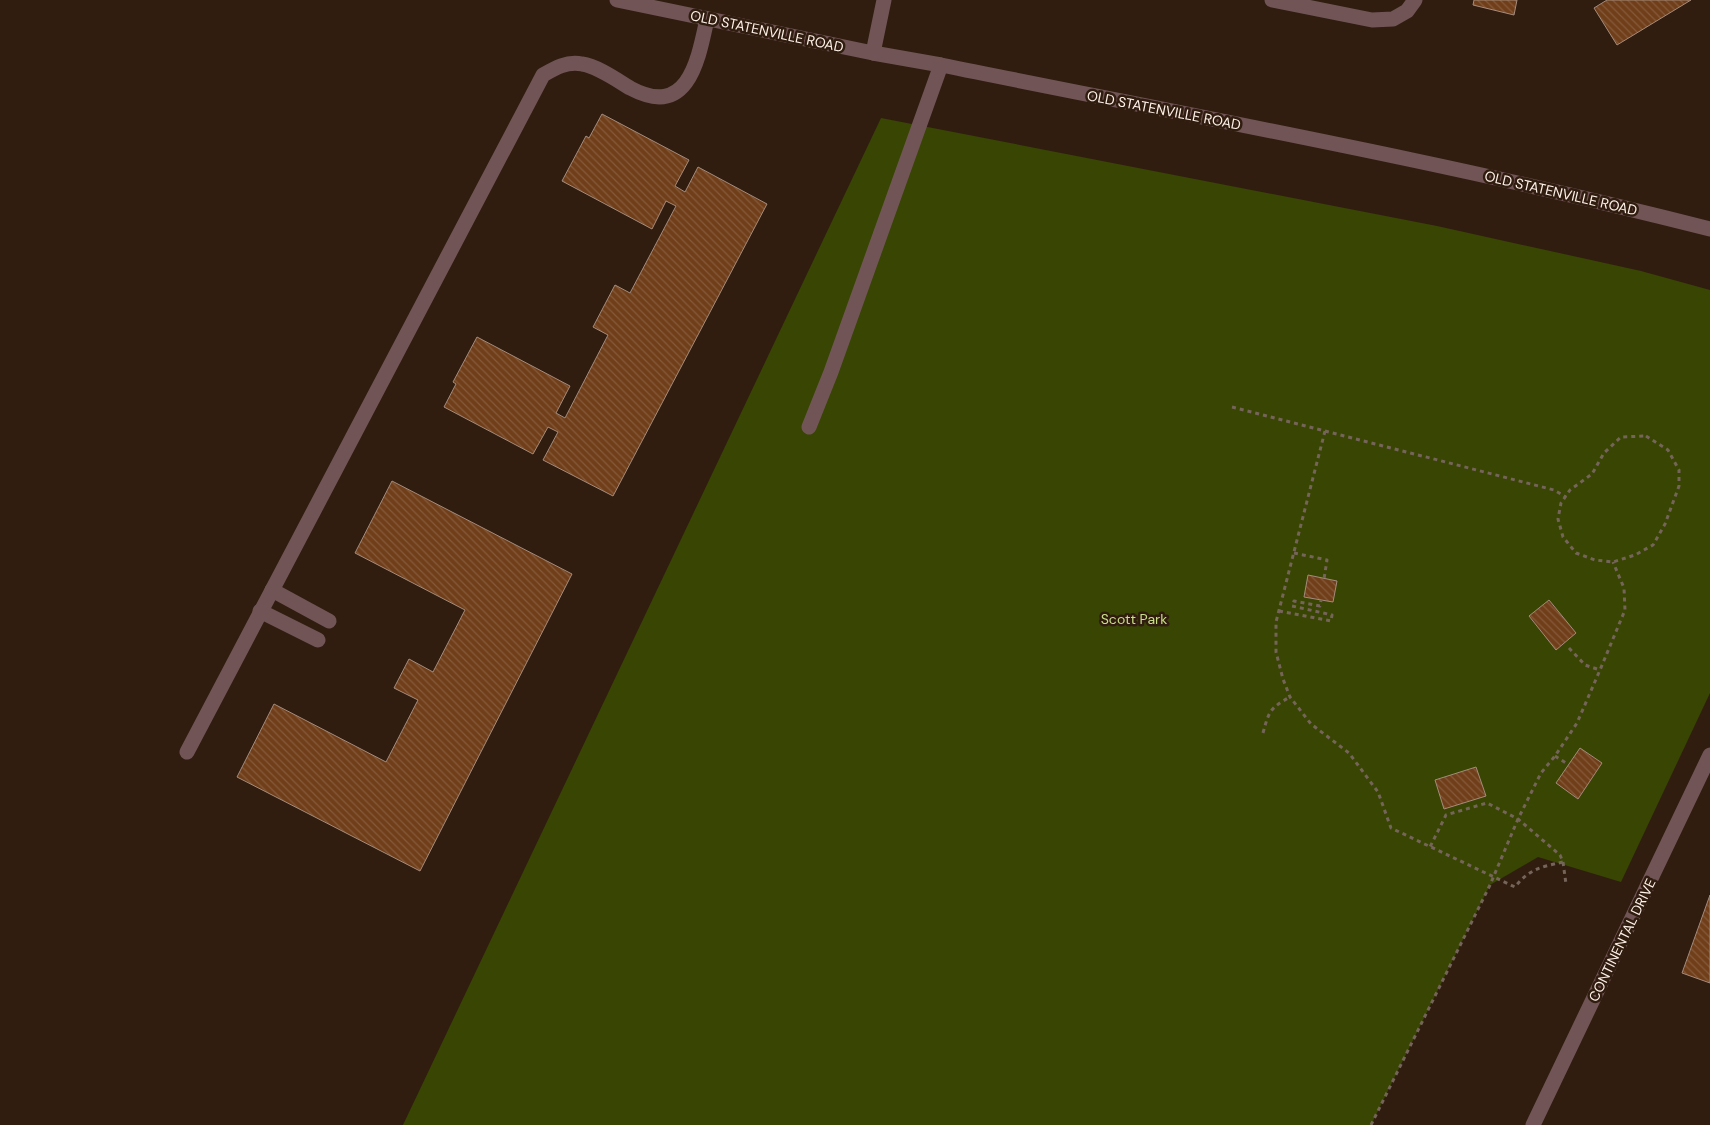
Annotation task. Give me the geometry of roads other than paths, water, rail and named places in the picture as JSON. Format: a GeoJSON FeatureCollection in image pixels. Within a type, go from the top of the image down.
{"type":"FeatureCollection","features":[{"type":"Feature","properties":{"kind":"street","name":"OLD STATENVILLE ROAD"},"geometry":{"type":"LineString","coordinates":[[617,0],[1405,159],[1580,197],[1710,229]]}},
{"type":"Feature","properties":{"kind":"street"},"geometry":{"type":"LineString","coordinates":[[873,53],[884,0]]}},
{"type":"Feature","properties":{"kind":"street"},"geometry":{"type":"LineString","coordinates":[[1272,0],[1372,20],[1393,18],[1408,11],[1415,0]]}},
{"type":"Feature","properties":{"kind":"street"},"geometry":{"type":"LineString","coordinates":[[187,752],[542,75],[560,65],[582,64],[639,92],[657,97],[677,92],[692,75],[699,57],[707,19]]}},
{"type":"Feature","properties":{"kind":"street"},"geometry":{"type":"LineString","coordinates":[[809,427],[834,363],[941,65]]}},
{"type":"Feature","properties":{"kind":"street"},"geometry":{"type":"LineString","coordinates":[[272,590],[329,621]]}},
{"type":"Feature","properties":{"kind":"street"},"geometry":{"type":"LineString","coordinates":[[260,611],[318,640]]}},
{"type":"Feature","properties":{"kind":"street","name":"CONTINENTAL DRIVE"},"geometry":{"type":"LineString","coordinates":[[1533,1125],[1710,755]]}},
{"type":"Feature","properties":{"kind":"park label","name":"Scott Park"},"geometry":{"type":"Point","coordinates":[1134,619]}}]}
